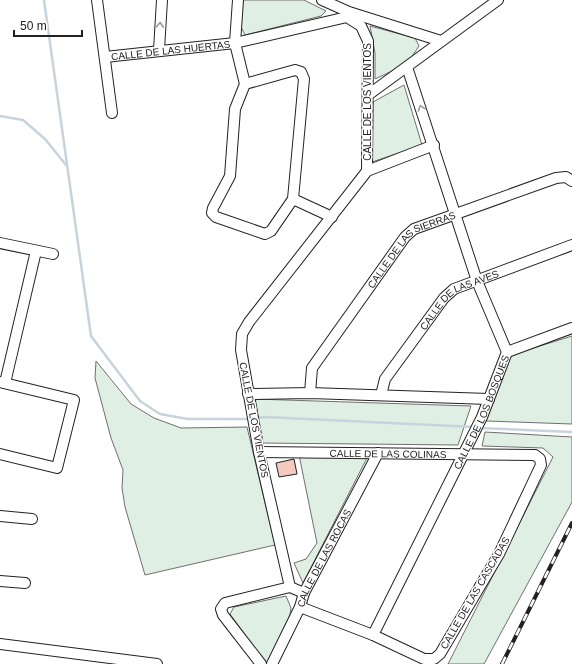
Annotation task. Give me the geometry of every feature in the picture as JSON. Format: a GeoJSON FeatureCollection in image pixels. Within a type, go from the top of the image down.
{"type":"FeatureCollection","features":[{"type":"Feature","properties":{"kind":"street"},"geometry":{"type":"LineString","coordinates":[[97,0],[112,112]]}},
{"type":"Feature","properties":{"kind":"street"},"geometry":{"type":"LineString","coordinates":[[159,50],[162,0]]}},
{"type":"Feature","properties":{"kind":"street"},"geometry":{"type":"LineString","coordinates":[[235,43],[238,0]]}},
{"type":"Feature","properties":{"kind":"street"},"geometry":{"type":"LineString","coordinates":[[322,0],[348,15],[441,41]]}},
{"type":"Feature","properties":{"kind":"street"},"geometry":{"type":"LineString","coordinates":[[368,95],[498,0]]}},
{"type":"Feature","properties":{"kind":"street","name":"CALLE DE LAS HUERTAS"},"geometry":{"type":"LineString","coordinates":[[105,57],[235,43],[348,15]]}},
{"type":"Feature","properties":{"kind":"street","name":"CALLE DE LOS VIENTOS"},"geometry":{"type":"LineString","coordinates":[[348,15],[361,26],[368,41],[367,172]]}},
{"type":"Feature","properties":{"kind":"street","name":"CALLE DE LAS HUERTAS"},"geometry":{"type":"LineString","coordinates":[[235,43],[245,84]]}},
{"type":"Feature","properties":{"kind":"street","name":"CALLE DE LOS BOSQUES"},"geometry":{"type":"LineString","coordinates":[[373,635],[473,437],[490,399],[507,352],[476,281],[454,214],[434,145],[407,67]]}},
{"type":"Feature","properties":{"kind":"street"},"geometry":{"type":"LineString","coordinates":[[295,70],[301,72],[304,79],[293,199],[271,231],[265,234],[216,217],[212,213],[212,208],[230,176],[235,109],[245,84],[295,70]]}},
{"type":"Feature","properties":{"kind":"street","name":"CALLE DE LOS VIENTOS"},"geometry":{"type":"LineString","coordinates":[[290,588],[250,409],[241,350],[242,334],[249,322],[367,172],[434,145]]}},
{"type":"Feature","properties":{"kind":"street","name":"CALLE DE LAS SIERRAS"},"geometry":{"type":"LineString","coordinates":[[310,393],[312,368],[405,237],[414,229],[561,176],[572,181]]}},
{"type":"Feature","properties":{"kind":"street"},"geometry":{"type":"LineString","coordinates":[[293,199],[332,217]]}},
{"type":"Feature","properties":{"kind":"street"},"geometry":{"type":"LineString","coordinates":[[0,243],[53,254]]}},
{"type":"Feature","properties":{"kind":"street","name":"CALLE DE LAS AVES"},"geometry":{"type":"LineString","coordinates":[[381,395],[385,379],[444,298],[454,289],[572,245]]}},
{"type":"Feature","properties":{"kind":"street"},"geometry":{"type":"LineString","coordinates":[[0,454],[57,468],[74,400],[2,382],[36,251]]}},
{"type":"Feature","properties":{"kind":"street"},"geometry":{"type":"LineString","coordinates":[[507,352],[572,328]]}},
{"type":"Feature","properties":{"kind":"street"},"geometry":{"type":"LineString","coordinates":[[248,394],[310,393],[490,399]]}},
{"type":"Feature","properties":{"kind":"street","name":"CALLE DE LAS COLINAS"},"geometry":{"type":"LineString","coordinates":[[259,452],[465,453],[535,455],[540,459]]}},
{"type":"Feature","properties":{"kind":"street","name":"CALLE DE LAS ROCAS"},"geometry":{"type":"LineString","coordinates":[[272,664],[300,606],[304,593],[378,453]]}},
{"type":"Feature","properties":{"kind":"street","name":"CALLE DE LAS CASCADAS"},"geometry":{"type":"LineString","coordinates":[[300,606],[373,635],[424,659],[434,659],[440,654],[499,554],[541,465],[540,459]]}},
{"type":"Feature","properties":{"kind":"street"},"geometry":{"type":"LineString","coordinates":[[0,516],[32,520]]}},
{"type":"Feature","properties":{"kind":"street"},"geometry":{"type":"LineString","coordinates":[[0,581],[26,583]]}},
{"type":"Feature","properties":{"kind":"street"},"geometry":{"type":"LineString","coordinates":[[261,664],[223,615],[221,609],[225,603],[290,588],[304,593]]}},
{"type":"Feature","properties":{"kind":"street"},"geometry":{"type":"LineString","coordinates":[[0,644],[157,664]]}},
{"type":"Feature","properties":{"kind":"green space"},"geometry":{"type":"Polygon","coordinates":[[[242,0],[304,0],[326,11],[321,16],[245,35],[240,25],[242,0]]]}},
{"type":"Feature","properties":{"kind":"green space"},"geometry":{"type":"Polygon","coordinates":[[[370,26],[415,38],[419,46],[407,64],[375,79],[375,53],[370,26]]]}},
{"type":"Feature","properties":{"kind":"green space"},"geometry":{"type":"Polygon","coordinates":[[[404,85],[422,145],[372,162],[373,102],[404,85]]]}},
{"type":"Feature","properties":{"kind":"green space"},"geometry":{"type":"Polygon","coordinates":[[[572,336],[572,424],[486,421],[511,355],[572,336]]]}},
{"type":"Feature","properties":{"kind":"green space"},"geometry":{"type":"Polygon","coordinates":[[[96,361],[131,404],[154,418],[181,428],[247,427],[275,545],[145,575],[125,507],[122,488],[123,470],[111,438],[95,378],[96,361]]]}},
{"type":"Feature","properties":{"kind":"green space"},"geometry":{"type":"Polygon","coordinates":[[[254,399],[471,406],[458,445],[262,443],[254,399]]]}},
{"type":"Feature","properties":{"kind":"green space"},"geometry":{"type":"Polygon","coordinates":[[[485,432],[572,437],[572,502],[484,664],[448,664],[553,457],[543,448],[482,446],[485,432]]]}},
{"type":"Feature","properties":{"kind":"green space"},"geometry":{"type":"Polygon","coordinates":[[[299,455],[368,456],[303,583],[294,563],[306,559],[317,543],[299,455]]]}},
{"type":"Feature","properties":{"kind":"green space"},"geometry":{"type":"Polygon","coordinates":[[[286,596],[291,608],[290,615],[268,664],[266,664],[230,614],[234,607],[286,596]]]}},
{"type":"Feature","properties":{"kind":"building"},"geometry":{"type":"Polygon","coordinates":[[[294,459],[297,474],[279,477],[276,463],[294,459]]]}},
{"type":"Feature","properties":{"kind":"waterway"},"geometry":{"type":"LineString","coordinates":[[44,0],[91,336],[140,401],[160,414],[188,419],[250,419]]}},
{"type":"Feature","properties":{"kind":"waterway"},"geometry":{"type":"LineString","coordinates":[[0,116],[23,120],[45,139],[66,165]]}},
{"type":"Feature","properties":{"kind":"waterway"},"geometry":{"type":"LineString","coordinates":[[255,418],[265,417],[474,427]]}},
{"type":"Feature","properties":{"kind":"waterway"},"geometry":{"type":"LineString","coordinates":[[479,428],[572,432]]}},
{"type":"Feature","properties":{"kind":"railway"},"geometry":{"type":"LineString","coordinates":[[502,664],[572,523]]}}]}
